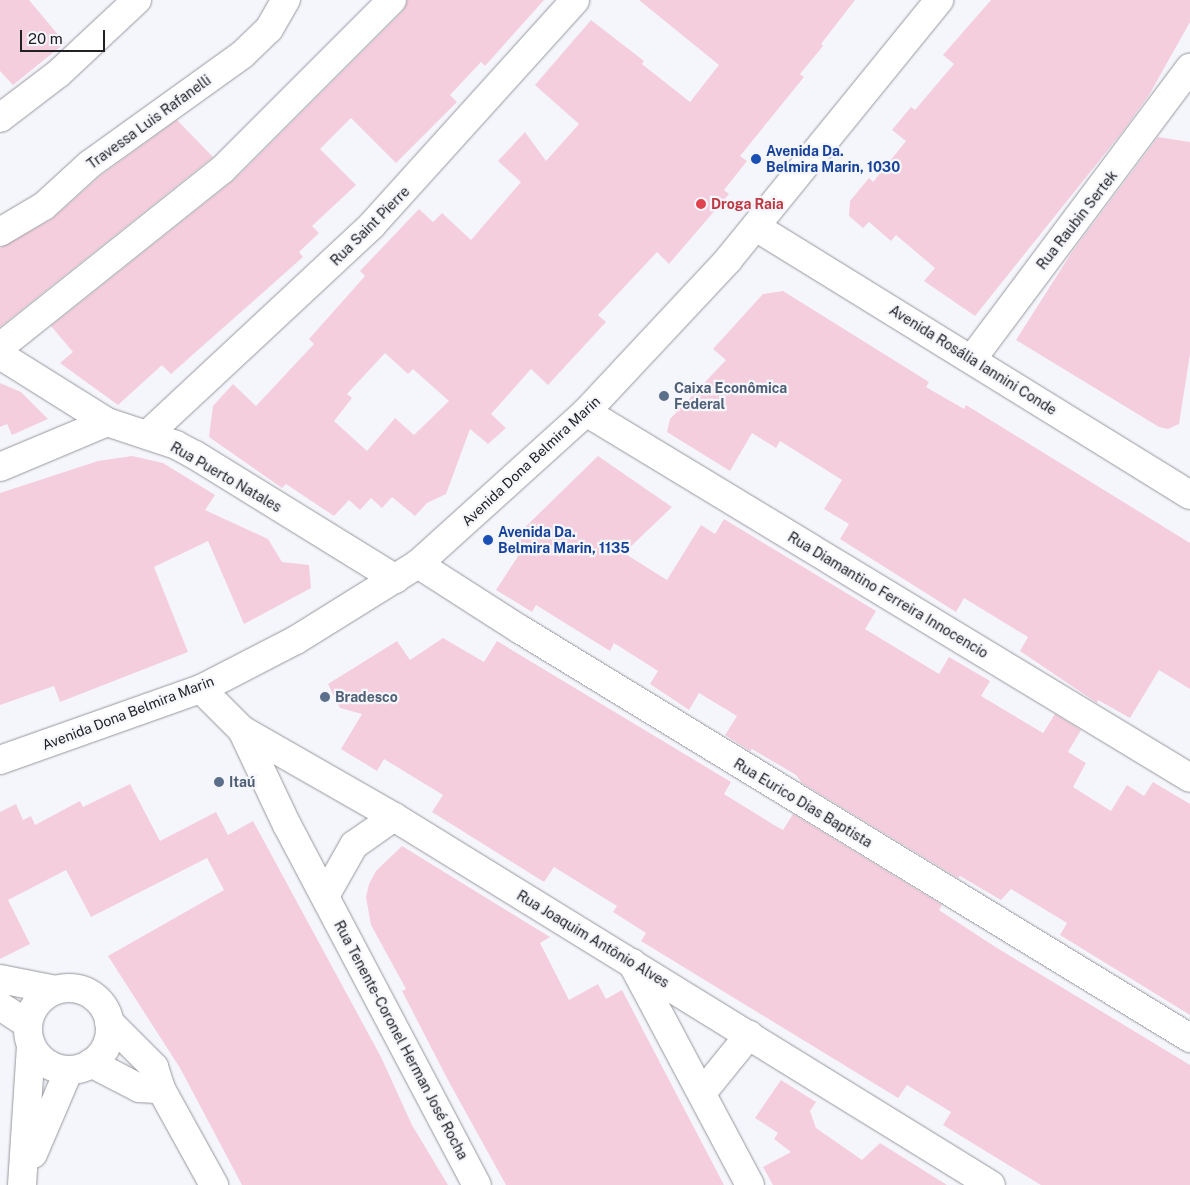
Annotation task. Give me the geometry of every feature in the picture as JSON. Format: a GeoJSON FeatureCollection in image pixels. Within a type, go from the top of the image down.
{"type":"FeatureCollection","features":[{"type":"Feature","properties":{"kind":"street"},"geometry":{"type":"LineString","coordinates":[[0,118],[59,73],[137,0]]}},
{"type":"Feature","properties":{"kind":"street","name":"Travessa Luis Rafanelli"},"geometry":{"type":"LineString","coordinates":[[0,232],[44,206],[90,164],[243,54],[269,29],[286,0]]}},
{"type":"Feature","properties":{"kind":"street"},"geometry":{"type":"LineString","coordinates":[[0,347],[223,169],[392,0]]}},
{"type":"Feature","properties":{"kind":"street","name":"Rua Saint Pierre"},"geometry":{"type":"LineString","coordinates":[[147,435],[372,225],[575,0]]}},
{"type":"Feature","properties":{"kind":"street","name":"Avenida Dona Belmira Marin"},"geometry":{"type":"LineString","coordinates":[[0,760],[201,689],[296,640],[407,571],[586,412],[756,226],[940,0]]}},
{"type":"Feature","properties":{"kind":"street","name":"Rua Raubin Sertek"},"geometry":{"type":"LineString","coordinates":[[972,359],[1187,77]]}},
{"type":"Feature","properties":{"kind":"street","name":"Avenida Rosália Iannini Conde"},"geometry":{"type":"LineString","coordinates":[[756,226],[1190,494]]}},
{"type":"Feature","properties":{"kind":"street","name":"Rua Puerto Natales"},"geometry":{"type":"LineString","coordinates":[[0,355],[107,422],[147,435],[195,455],[407,571]]}},
{"type":"Feature","properties":{"kind":"street","name":"Rua Diamantino Ferreira Innocencio"},"geometry":{"type":"LineString","coordinates":[[586,412],[1190,778]]}},
{"type":"Feature","properties":{"kind":"street"},"geometry":{"type":"LineString","coordinates":[[0,467],[107,422]]}},
{"type":"Feature","properties":{"kind":"street","name":"Rua Eurico Dias Baptista"},"geometry":{"type":"LineString","coordinates":[[407,571],[521,630],[1190,1038]]}},
{"type":"Feature","properties":{"kind":"street","name":"Rua Joaquim Antônio Alves"},"geometry":{"type":"LineString","coordinates":[[201,689],[242,730],[394,817],[991,1185]]}},
{"type":"Feature","properties":{"kind":"street","name":"Rua Tenente-Coronel Herman José Rocha"},"geometry":{"type":"LineString","coordinates":[[242,730],[325,896],[477,1185]]}},
{"type":"Feature","properties":{"kind":"street"},"geometry":{"type":"LineString","coordinates":[[325,896],[354,845],[394,817]]}},
{"type":"Feature","properties":{"kind":"street"},"geometry":{"type":"LineString","coordinates":[[632,963],[750,1185]]}},
{"type":"Feature","properties":{"kind":"street"},"geometry":{"type":"LineString","coordinates":[[0,979],[56,990],[83,991],[95,998],[109,1022],[154,1067],[160,1090],[214,1185]]}},
{"type":"Feature","properties":{"kind":"street"},"geometry":{"type":"LineString","coordinates":[[23,1181],[33,1009],[42,997],[56,990]]}},
{"type":"Feature","properties":{"kind":"street"},"geometry":{"type":"LineString","coordinates":[[0,1006],[30,1035],[47,1063],[80,1067],[139,1088],[160,1090]]}},
{"type":"Feature","properties":{"kind":"street"},"geometry":{"type":"LineString","coordinates":[[23,1181],[80,1067],[106,1045],[109,1022]]}},
{"type":"Feature","properties":{"kind":"street"},"geometry":{"type":"LineString","coordinates":[[702,1092],[749,1035]]}},
{"type":"Feature","properties":{"kind":"building"},"geometry":{"type":"Polygon","coordinates":[[[0,0],[29,0],[65,43],[13,85],[0,71],[0,0]]]}},
{"type":"Feature","properties":{"kind":"building"},"geometry":{"type":"Polygon","coordinates":[[[407,0],[544,0],[485,66],[481,62],[450,95],[457,102],[396,163],[351,118],[320,149],[356,185],[312,226],[319,233],[299,252],[303,257],[171,374],[162,365],[118,405],[60,363],[73,352],[51,326],[234,180],[403,11],[407,0]]]}},
{"type":"Feature","properties":{"kind":"building"},"geometry":{"type":"Polygon","coordinates":[[[639,0],[855,0],[821,44],[823,46],[800,74],[804,77],[740,156],[747,161],[724,190],[729,194],[669,264],[657,252],[598,315],[606,322],[548,385],[531,369],[491,414],[506,428],[488,444],[470,429],[446,494],[427,503],[415,516],[392,497],[382,508],[371,498],[360,510],[349,500],[334,516],[286,484],[282,488],[209,437],[213,406],[233,384],[256,406],[314,344],[309,339],[365,276],[360,271],[419,209],[433,222],[442,213],[471,240],[521,182],[498,161],[525,132],[546,161],[579,124],[535,85],[591,20],[644,61],[642,64],[690,102],[719,65],[639,0]],[[385,353],[347,394],[352,398],[334,421],[367,451],[395,418],[414,435],[449,401],[413,369],[408,374],[385,353]]]}},
{"type":"Feature","properties":{"kind":"building"},"geometry":{"type":"Polygon","coordinates":[[[991,0],[1190,0],[1190,22],[1149,95],[1123,131],[975,316],[924,281],[935,268],[896,235],[891,241],[869,222],[863,228],[849,216],[850,201],[869,178],[873,182],[906,141],[892,130],[911,107],[915,110],[954,64],[943,55],[991,0]]]}},
{"type":"Feature","properties":{"kind":"building"},"geometry":{"type":"Polygon","coordinates":[[[177,120],[213,157],[0,327],[0,248],[52,219],[100,176],[177,120]]]}},
{"type":"Feature","properties":{"kind":"building"},"geometry":{"type":"Polygon","coordinates":[[[1158,137],[1190,142],[1190,354],[1179,424],[1168,429],[1159,427],[1016,340],[1072,252],[1158,137]]]}},
{"type":"Feature","properties":{"kind":"building"},"geometry":{"type":"Polygon","coordinates":[[[783,291],[929,382],[926,387],[964,409],[966,405],[1190,543],[1190,689],[1159,670],[1130,718],[1098,700],[1097,703],[1020,651],[1028,637],[964,598],[956,612],[840,539],[849,524],[824,509],[842,480],[780,441],[776,448],[752,433],[730,471],[667,432],[670,419],[726,360],[713,349],[763,294],[783,291]]]}},
{"type":"Feature","properties":{"kind":"building"},"geometry":{"type":"Polygon","coordinates":[[[0,383],[21,392],[48,419],[12,435],[7,424],[0,427],[0,383]]]}},
{"type":"Feature","properties":{"kind":"building"},"geometry":{"type":"Polygon","coordinates":[[[132,456],[163,463],[215,495],[205,510],[268,539],[282,562],[309,565],[311,588],[244,624],[208,541],[154,567],[188,652],[60,702],[54,686],[0,705],[0,493],[98,461],[132,456]]]}},
{"type":"Feature","properties":{"kind":"building"},"geometry":{"type":"Polygon","coordinates":[[[598,456],[672,507],[624,553],[667,580],[701,525],[715,534],[724,519],[876,611],[865,629],[939,674],[949,657],[990,681],[981,696],[1043,733],[1055,714],[1081,730],[1068,752],[1086,763],[1073,787],[1111,811],[1127,785],[1144,796],[1153,782],[1190,804],[1190,1015],[1060,935],[1067,923],[1011,889],[1001,900],[960,876],[958,878],[802,783],[796,775],[752,749],[750,751],[725,735],[737,716],[699,693],[689,710],[650,684],[658,671],[614,643],[610,651],[536,605],[532,612],[496,590],[524,547],[516,536],[598,456]]]}},
{"type":"Feature","properties":{"kind":"building"},"geometry":{"type":"Polygon","coordinates":[[[443,638],[484,662],[497,641],[731,782],[724,794],[774,825],[783,830],[793,814],[942,905],[939,910],[997,948],[1190,1065],[1190,1185],[1041,1185],[943,1125],[951,1112],[907,1085],[898,1098],[641,941],[646,933],[613,912],[617,906],[554,867],[544,882],[432,812],[443,795],[384,759],[377,771],[341,749],[362,714],[340,708],[328,684],[397,641],[410,660],[443,638]]]}},
{"type":"Feature","properties":{"kind":"building"},"geometry":{"type":"Polygon","coordinates":[[[130,784],[160,841],[216,812],[228,835],[253,821],[381,1057],[412,1125],[448,1185],[242,1185],[180,1068],[108,956],[224,890],[207,858],[91,917],[66,870],[8,900],[30,944],[0,959],[0,812],[16,804],[23,820],[31,816],[35,825],[80,801],[83,807],[130,784]]]}},
{"type":"Feature","properties":{"kind":"building"},"geometry":{"type":"Polygon","coordinates":[[[402,846],[550,937],[540,943],[569,1000],[598,984],[606,999],[622,990],[724,1185],[506,1185],[449,1082],[402,991],[406,989],[371,925],[366,897],[369,884],[376,871],[402,846]]]}},
{"type":"Feature","properties":{"kind":"building"},"geometry":{"type":"Polygon","coordinates":[[[781,1080],[816,1102],[810,1111],[816,1128],[862,1160],[880,1143],[947,1185],[773,1185],[763,1167],[791,1152],[774,1139],[778,1133],[755,1118],[781,1080]]]}},
{"type":"Feature","properties":{"kind":"place","name":"Avenida Da. Belmira Marin, 1030"},"geometry":{"type":"Point","coordinates":[756,159]}},
{"type":"Feature","properties":{"kind":"place","name":"Droga Raia"},"geometry":{"type":"Point","coordinates":[701,204]}},
{"type":"Feature","properties":{"kind":"place","name":"Caixa Econômica Federal"},"geometry":{"type":"Point","coordinates":[664,396]}},
{"type":"Feature","properties":{"kind":"place","name":"Avenida Da. Belmira Marin, 1135"},"geometry":{"type":"Point","coordinates":[488,540]}},
{"type":"Feature","properties":{"kind":"place","name":"Bradesco"},"geometry":{"type":"Point","coordinates":[325,697]}},
{"type":"Feature","properties":{"kind":"place","name":"Itaú"},"geometry":{"type":"Point","coordinates":[219,782]}}]}
